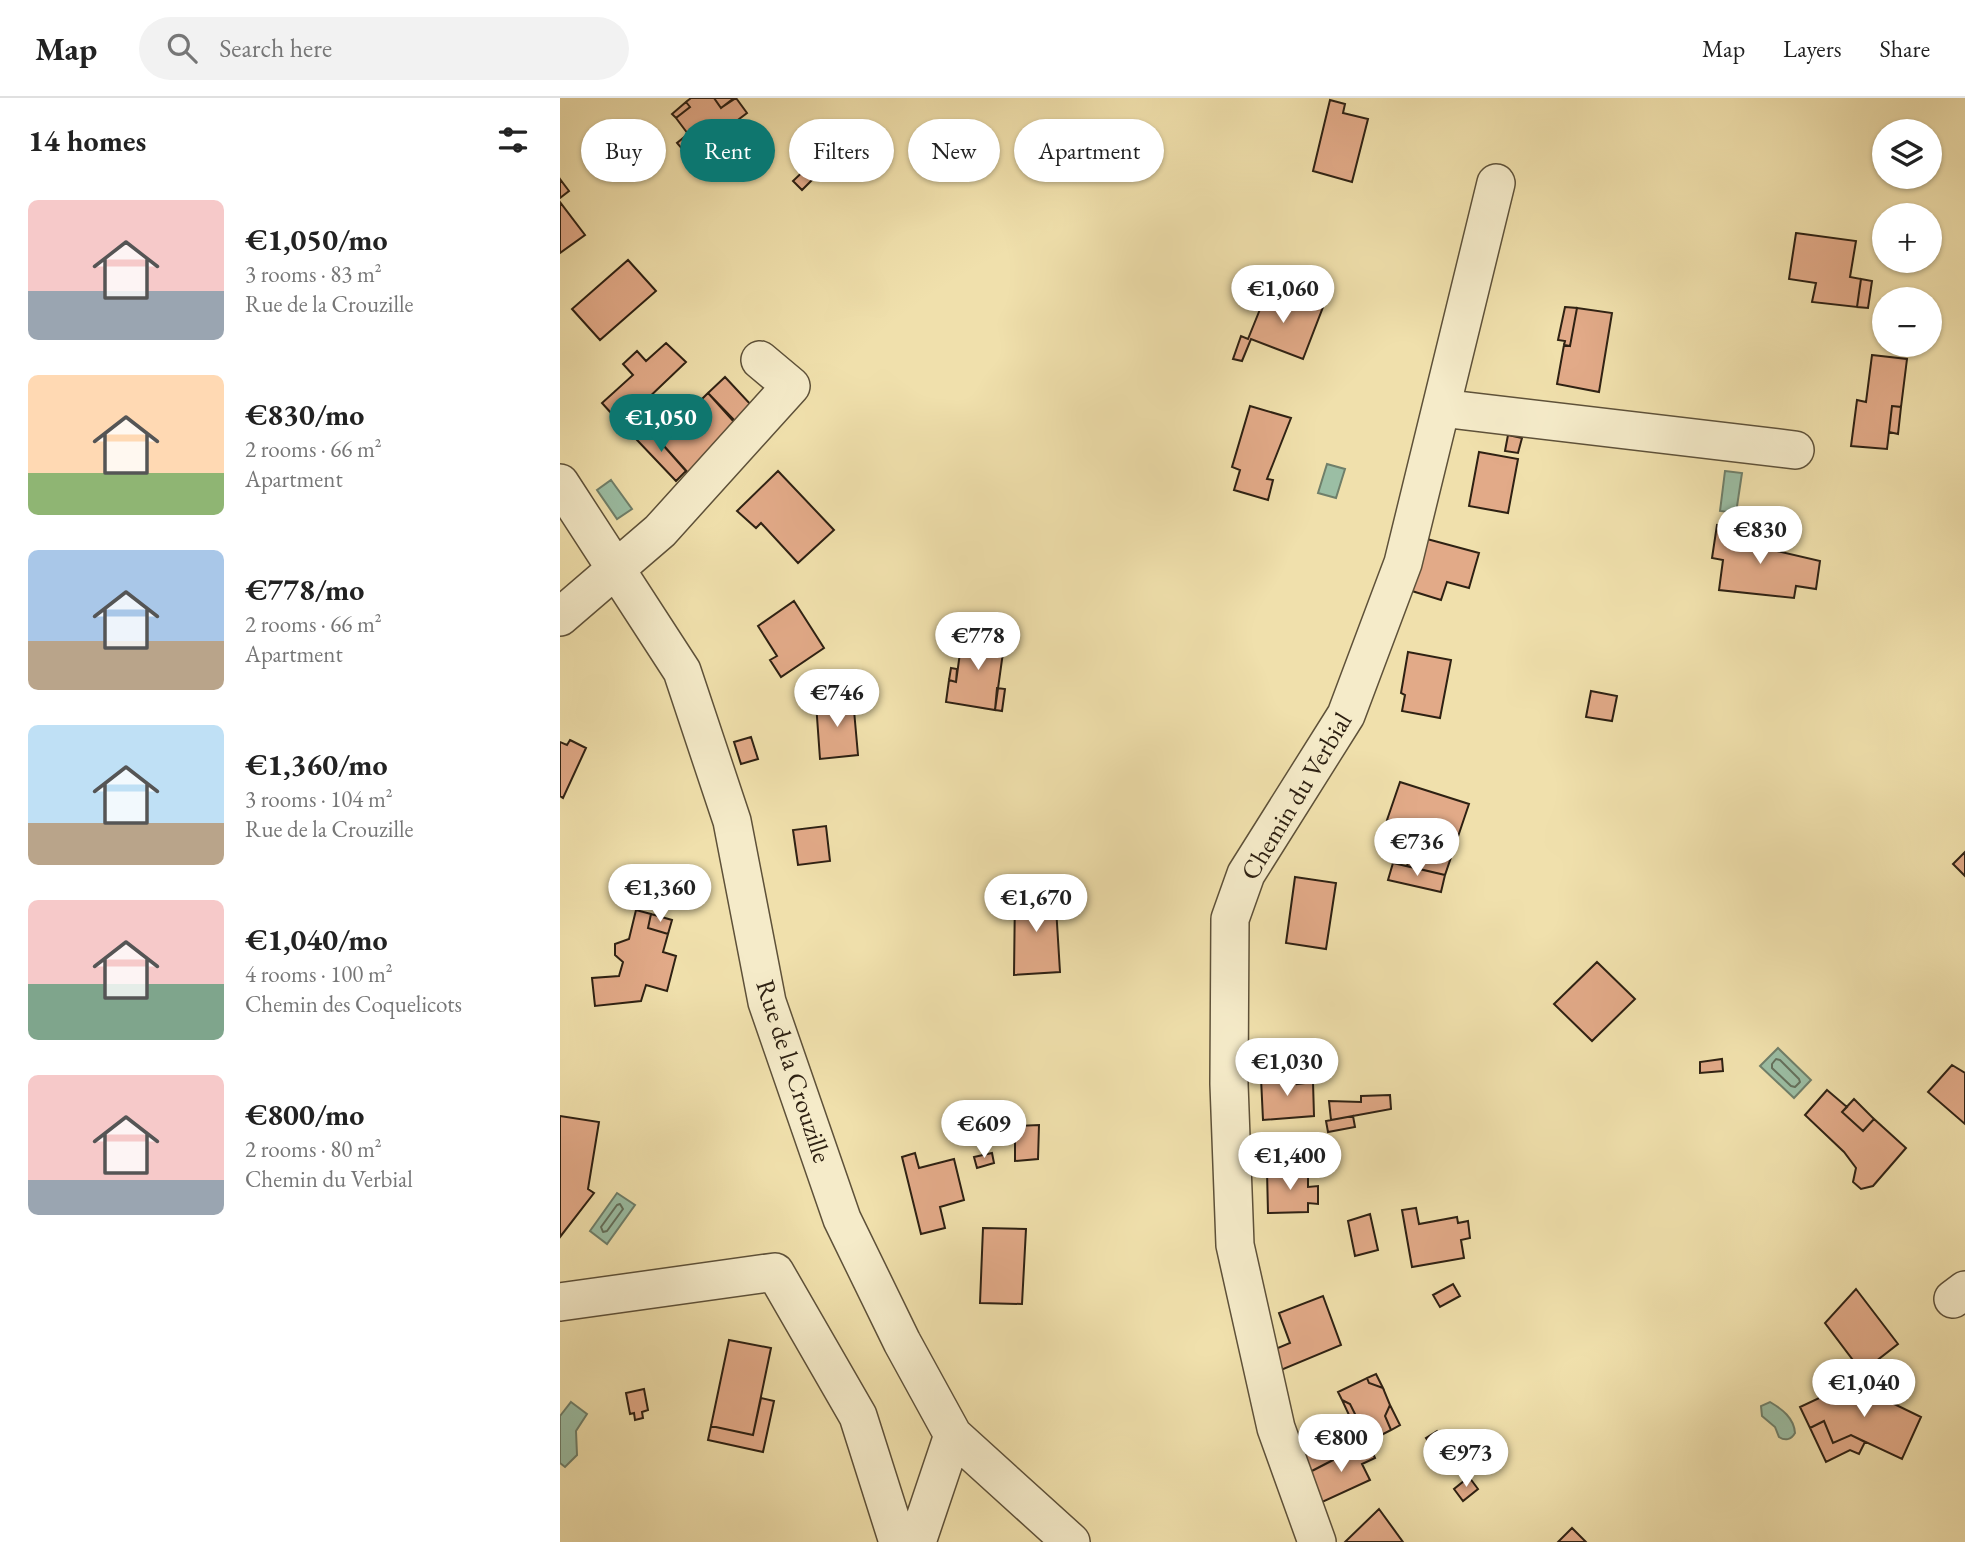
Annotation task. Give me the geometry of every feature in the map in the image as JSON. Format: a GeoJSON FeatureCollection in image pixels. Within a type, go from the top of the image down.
{"type":"FeatureCollection","features":[{"type":"Feature","properties":{"kind":"street","name":"Chemin du Verbial"},"geometry":{"type":"LineString","coordinates":[[1317,1542],[1276,1428],[1235,1245],[1229,1084],[1230,919],[1246,874],[1346,715],[1403,563],[1496,183]]}},
{"type":"Feature","properties":{"kind":"street"},"geometry":{"type":"LineString","coordinates":[[560,617],[660,531],[791,386],[760,360]]}},
{"type":"Feature","properties":{"kind":"street"},"geometry":{"type":"LineString","coordinates":[[1441,408],[1795,450]]}},
{"type":"Feature","properties":{"kind":"street","name":"Rue de la Crouzille"},"geometry":{"type":"LineString","coordinates":[[560,483],[682,671],[733,821],[768,1002],[842,1219],[902,1342],[953,1435],[1071,1542]]}},
{"type":"Feature","properties":{"kind":"street"},"geometry":{"type":"LineString","coordinates":[[560,1302],[775,1272],[858,1416],[898,1542]]}},
{"type":"Feature","properties":{"kind":"street"},"geometry":{"type":"LineString","coordinates":[[917,1542],[953,1435]]}},
{"type":"Feature","properties":{"kind":"water"},"geometry":{"type":"Polygon","coordinates":[[[1327,464],[1345,469],[1336,498],[1318,493],[1327,464]]]}},
{"type":"Feature","properties":{"kind":"water"},"geometry":{"type":"Polygon","coordinates":[[[1725,471],[1742,473],[1736,513],[1720,511],[1725,471]]]}},
{"type":"Feature","properties":{"kind":"water"},"geometry":{"type":"Polygon","coordinates":[[[611,480],[632,509],[617,519],[597,490],[611,480]]]}},
{"type":"Feature","properties":{"kind":"water"},"geometry":{"type":"Polygon","coordinates":[[[1778,1048],[1811,1080],[1794,1098],[1760,1066],[1778,1048]]]}},
{"type":"Feature","properties":{"kind":"water"},"geometry":{"type":"Polygon","coordinates":[[[617,1193],[635,1205],[607,1244],[590,1231],[617,1193]]]}},
{"type":"Feature","properties":{"kind":"water"},"geometry":{"type":"Polygon","coordinates":[[[571,1402],[587,1414],[576,1431],[577,1455],[565,1467],[560,1463],[560,1416],[571,1402]]]}},
{"type":"Feature","properties":{"kind":"water"},"geometry":{"type":"Polygon","coordinates":[[[1770,1402],[1790,1418],[1795,1433],[1790,1438],[1779,1437],[1775,1427],[1762,1416],[1761,1406],[1770,1402]]]}},
{"type":"Feature","properties":{"kind":"building"},"geometry":{"type":"Polygon","coordinates":[[[691,98],[714,98],[721,108],[736,98],[747,113],[739,119],[680,119],[680,123],[676,118],[690,107],[686,102],[691,98]]]}},
{"type":"Feature","properties":{"kind":"building"},"geometry":{"type":"Polygon","coordinates":[[[714,98],[734,98],[721,108],[714,98]]]}},
{"type":"Feature","properties":{"kind":"building"},"geometry":{"type":"Polygon","coordinates":[[[1330,100],[1345,104],[1343,113],[1368,119],[1352,182],[1313,171],[1330,100]]]}},
{"type":"Feature","properties":{"kind":"building"},"geometry":{"type":"Polygon","coordinates":[[[686,102],[690,107],[676,118],[672,114],[686,102]]]}},
{"type":"Feature","properties":{"kind":"building"},"geometry":{"type":"Polygon","coordinates":[[[560,179],[569,191],[560,198],[560,179]]]}},
{"type":"Feature","properties":{"kind":"building"},"geometry":{"type":"Polygon","coordinates":[[[794,182],[810,182],[802,190],[794,182]]]}},
{"type":"Feature","properties":{"kind":"building"},"geometry":{"type":"Polygon","coordinates":[[[560,202],[585,235],[560,253],[560,202]]]}},
{"type":"Feature","properties":{"kind":"building"},"geometry":{"type":"Polygon","coordinates":[[[1796,233],[1856,241],[1850,277],[1861,279],[1857,307],[1812,302],[1816,283],[1789,279],[1796,233]]]}},
{"type":"Feature","properties":{"kind":"building"},"geometry":{"type":"Polygon","coordinates":[[[628,260],[656,291],[600,340],[572,309],[628,260]]]}},
{"type":"Feature","properties":{"kind":"building"},"geometry":{"type":"Polygon","coordinates":[[[1861,279],[1872,281],[1868,308],[1857,307],[1861,279]]]}},
{"type":"Feature","properties":{"kind":"building"},"geometry":{"type":"Polygon","coordinates":[[[1269,287],[1323,307],[1303,359],[1251,339],[1242,361],[1233,359],[1241,336],[1248,339],[1269,287]]]}},
{"type":"Feature","properties":{"kind":"building"},"geometry":{"type":"Polygon","coordinates":[[[1565,307],[1577,308],[1570,346],[1564,345],[1565,341],[1558,340],[1565,307]]]}},
{"type":"Feature","properties":{"kind":"building"},"geometry":{"type":"Polygon","coordinates":[[[1577,308],[1612,313],[1599,392],[1557,384],[1564,345],[1570,346],[1577,308]]]}},
{"type":"Feature","properties":{"kind":"building"},"geometry":{"type":"Polygon","coordinates":[[[666,343],[686,362],[621,424],[602,403],[633,375],[623,364],[637,351],[646,361],[666,343]]]}},
{"type":"Feature","properties":{"kind":"building"},"geometry":{"type":"Polygon","coordinates":[[[1872,355],[1907,359],[1901,407],[1892,406],[1887,449],[1851,446],[1857,400],[1866,402],[1872,355]]]}},
{"type":"Feature","properties":{"kind":"building"},"geometry":{"type":"Polygon","coordinates":[[[725,377],[752,406],[735,423],[708,393],[725,377]]]}},
{"type":"Feature","properties":{"kind":"building"},"geometry":{"type":"Polygon","coordinates":[[[708,393],[737,423],[706,453],[710,457],[690,475],[647,427],[670,404],[683,418],[708,393]]]}},
{"type":"Feature","properties":{"kind":"building"},"geometry":{"type":"Polygon","coordinates":[[[1250,406],[1291,418],[1267,479],[1273,480],[1268,500],[1234,490],[1240,470],[1232,467],[1250,406]]]}},
{"type":"Feature","properties":{"kind":"building"},"geometry":{"type":"Polygon","coordinates":[[[1892,406],[1901,407],[1898,434],[1889,432],[1892,406]]]}},
{"type":"Feature","properties":{"kind":"building"},"geometry":{"type":"Polygon","coordinates":[[[647,427],[686,471],[676,481],[636,439],[647,427]]]}},
{"type":"Feature","properties":{"kind":"building"},"geometry":{"type":"Polygon","coordinates":[[[1508,435],[1522,438],[1518,453],[1505,451],[1508,435]]]}},
{"type":"Feature","properties":{"kind":"building"},"geometry":{"type":"Polygon","coordinates":[[[1479,452],[1518,459],[1508,513],[1469,506],[1479,452]]]}},
{"type":"Feature","properties":{"kind":"building"},"geometry":{"type":"Polygon","coordinates":[[[778,471],[834,530],[798,563],[761,523],[756,528],[737,511],[778,471]]]}},
{"type":"Feature","properties":{"kind":"building"},"geometry":{"type":"Polygon","coordinates":[[[1717,525],[1754,531],[1753,543],[1764,544],[1764,548],[1820,561],[1816,589],[1796,586],[1794,598],[1719,590],[1723,560],[1712,558],[1717,525]]]}},
{"type":"Feature","properties":{"kind":"building"},"geometry":{"type":"Polygon","coordinates":[[[1427,539],[1479,553],[1469,588],[1447,582],[1441,600],[1412,591],[1427,539]]]}},
{"type":"Feature","properties":{"kind":"building"},"geometry":{"type":"Polygon","coordinates":[[[794,601],[824,648],[781,677],[770,660],[777,656],[758,626],[794,601]]]}},
{"type":"Feature","properties":{"kind":"building"},"geometry":{"type":"Polygon","coordinates":[[[963,631],[1005,638],[995,710],[946,702],[949,680],[956,682],[963,631]]]}},
{"type":"Feature","properties":{"kind":"building"},"geometry":{"type":"Polygon","coordinates":[[[1408,652],[1451,660],[1440,718],[1402,711],[1405,695],[1401,693],[1408,652]]]}},
{"type":"Feature","properties":{"kind":"building"},"geometry":{"type":"Polygon","coordinates":[[[951,668],[957,669],[956,682],[949,680],[951,668]]]}},
{"type":"Feature","properties":{"kind":"building"},"geometry":{"type":"Polygon","coordinates":[[[997,688],[1005,689],[1002,711],[995,710],[997,688]]]}},
{"type":"Feature","properties":{"kind":"building"},"geometry":{"type":"Polygon","coordinates":[[[1591,691],[1617,696],[1612,721],[1586,717],[1591,691]]]}},
{"type":"Feature","properties":{"kind":"building"},"geometry":{"type":"Polygon","coordinates":[[[853,699],[858,755],[820,759],[816,703],[853,699]]]}},
{"type":"Feature","properties":{"kind":"building"},"geometry":{"type":"Polygon","coordinates":[[[751,737],[758,759],[741,764],[734,742],[751,737]]]}},
{"type":"Feature","properties":{"kind":"building"},"geometry":{"type":"Polygon","coordinates":[[[570,740],[586,748],[563,798],[560,796],[560,742],[567,745],[570,740]]]}},
{"type":"Feature","properties":{"kind":"building"},"geometry":{"type":"Polygon","coordinates":[[[1400,782],[1469,804],[1445,875],[1407,866],[1418,828],[1387,820],[1400,782]]]}},
{"type":"Feature","properties":{"kind":"building"},"geometry":{"type":"Polygon","coordinates":[[[826,826],[830,861],[798,865],[793,830],[826,826]]]}},
{"type":"Feature","properties":{"kind":"building"},"geometry":{"type":"Polygon","coordinates":[[[1965,852],[1965,876],[1953,864],[1965,852]]]}},
{"type":"Feature","properties":{"kind":"building"},"geometry":{"type":"Polygon","coordinates":[[[1393,863],[1445,875],[1441,892],[1388,880],[1393,863]]]}},
{"type":"Feature","properties":{"kind":"building"},"geometry":{"type":"Polygon","coordinates":[[[1295,877],[1336,883],[1326,949],[1286,943],[1295,877]]]}},
{"type":"Feature","properties":{"kind":"building"},"geometry":{"type":"Polygon","coordinates":[[[1055,891],[1060,972],[1014,975],[1015,893],[1055,891]]]}},
{"type":"Feature","properties":{"kind":"building"},"geometry":{"type":"Polygon","coordinates":[[[636,910],[651,914],[648,928],[668,934],[663,952],[676,956],[667,991],[646,985],[641,1001],[595,1006],[592,978],[619,976],[623,962],[615,955],[615,944],[629,939],[636,910]]]}},
{"type":"Feature","properties":{"kind":"building"},"geometry":{"type":"Polygon","coordinates":[[[651,914],[672,920],[668,934],[648,928],[651,914]]]}},
{"type":"Feature","properties":{"kind":"building"},"geometry":{"type":"Polygon","coordinates":[[[1597,962],[1635,999],[1592,1041],[1554,1004],[1597,962]]]}},
{"type":"Feature","properties":{"kind":"building"},"geometry":{"type":"Polygon","coordinates":[[[1722,1059],[1723,1071],[1700,1073],[1700,1062],[1722,1059]]]}},
{"type":"Feature","properties":{"kind":"building"},"geometry":{"type":"Polygon","coordinates":[[[1952,1065],[1965,1073],[1965,1124],[1928,1092],[1952,1065]]]}},
{"type":"Feature","properties":{"kind":"building"},"geometry":{"type":"Polygon","coordinates":[[[1297,1077],[1297,1084],[1313,1082],[1314,1116],[1263,1120],[1261,1078],[1297,1077]]]}},
{"type":"Feature","properties":{"kind":"building"},"geometry":{"type":"Polygon","coordinates":[[[1827,1090],[1847,1107],[1842,1112],[1863,1131],[1874,1119],[1906,1148],[1873,1186],[1861,1189],[1853,1182],[1856,1168],[1844,1152],[1805,1115],[1827,1090]]]}},
{"type":"Feature","properties":{"kind":"building"},"geometry":{"type":"Polygon","coordinates":[[[1390,1095],[1391,1109],[1331,1120],[1329,1101],[1361,1102],[1361,1096],[1390,1095]]]}},
{"type":"Feature","properties":{"kind":"building"},"geometry":{"type":"Polygon","coordinates":[[[1854,1099],[1874,1119],[1863,1131],[1842,1112],[1854,1099]]]}},
{"type":"Feature","properties":{"kind":"building"},"geometry":{"type":"Polygon","coordinates":[[[560,1116],[599,1122],[588,1189],[594,1193],[560,1237],[560,1116]]]}},
{"type":"Feature","properties":{"kind":"building"},"geometry":{"type":"Polygon","coordinates":[[[1353,1116],[1355,1127],[1328,1132],[1326,1121],[1353,1116]]]}},
{"type":"Feature","properties":{"kind":"building"},"geometry":{"type":"Polygon","coordinates":[[[1039,1125],[1038,1159],[1015,1161],[1015,1126],[1039,1125]]]}},
{"type":"Feature","properties":{"kind":"building"},"geometry":{"type":"Polygon","coordinates":[[[915,1153],[919,1168],[954,1159],[964,1200],[940,1207],[945,1228],[921,1234],[902,1157],[915,1153]]]}},
{"type":"Feature","properties":{"kind":"building"},"geometry":{"type":"Polygon","coordinates":[[[992,1153],[994,1163],[977,1168],[974,1157],[992,1153]]]}},
{"type":"Feature","properties":{"kind":"building"},"geometry":{"type":"Polygon","coordinates":[[[1308,1170],[1308,1187],[1318,1186],[1318,1204],[1308,1203],[1308,1212],[1268,1213],[1267,1171],[1308,1170]]]}},
{"type":"Feature","properties":{"kind":"building"},"geometry":{"type":"Polygon","coordinates":[[[1416,1208],[1419,1224],[1457,1217],[1458,1223],[1468,1221],[1470,1238],[1461,1240],[1464,1258],[1412,1267],[1402,1210],[1416,1208]]]}},
{"type":"Feature","properties":{"kind":"building"},"geometry":{"type":"Polygon","coordinates":[[[1370,1214],[1378,1250],[1355,1256],[1348,1221],[1370,1214]]]}},
{"type":"Feature","properties":{"kind":"building"},"geometry":{"type":"Polygon","coordinates":[[[983,1228],[1026,1229],[1022,1304],[980,1303],[983,1228]]]}},
{"type":"Feature","properties":{"kind":"building"},"geometry":{"type":"Polygon","coordinates":[[[1453,1284],[1460,1296],[1440,1307],[1433,1295],[1453,1284]]]}},
{"type":"Feature","properties":{"kind":"building"},"geometry":{"type":"Polygon","coordinates":[[[1856,1289],[1898,1344],[1862,1372],[1825,1323],[1856,1289]]]}},
{"type":"Feature","properties":{"kind":"building"},"geometry":{"type":"Polygon","coordinates":[[[1323,1296],[1341,1345],[1281,1370],[1273,1350],[1290,1343],[1279,1313],[1323,1296]]]}},
{"type":"Feature","properties":{"kind":"building"},"geometry":{"type":"Polygon","coordinates":[[[729,1340],[771,1348],[753,1435],[711,1426],[729,1340]]]}},
{"type":"Feature","properties":{"kind":"building"},"geometry":{"type":"Polygon","coordinates":[[[1376,1374],[1383,1388],[1369,1383],[1367,1378],[1376,1374]]]}},
{"type":"Feature","properties":{"kind":"building"},"geometry":{"type":"Polygon","coordinates":[[[1367,1378],[1369,1383],[1383,1388],[1390,1405],[1385,1416],[1391,1430],[1306,1474],[1298,1454],[1355,1428],[1358,1420],[1350,1404],[1342,1400],[1338,1392],[1367,1378]]]}},
{"type":"Feature","properties":{"kind":"building"},"geometry":{"type":"Polygon","coordinates":[[[1851,1383],[1921,1417],[1902,1459],[1851,1435],[1833,1443],[1824,1421],[1810,1428],[1800,1407],[1851,1383]]]}},
{"type":"Feature","properties":{"kind":"building"},"geometry":{"type":"Polygon","coordinates":[[[644,1389],[648,1410],[642,1412],[643,1418],[635,1420],[634,1413],[630,1414],[626,1393],[644,1389]]]}},
{"type":"Feature","properties":{"kind":"building"},"geometry":{"type":"Polygon","coordinates":[[[761,1398],[774,1401],[763,1452],[708,1440],[711,1426],[753,1435],[761,1398]]]}},
{"type":"Feature","properties":{"kind":"building"},"geometry":{"type":"Polygon","coordinates":[[[1342,1400],[1350,1404],[1358,1420],[1355,1428],[1342,1400]]]}},
{"type":"Feature","properties":{"kind":"building"},"geometry":{"type":"Polygon","coordinates":[[[1390,1405],[1400,1425],[1391,1430],[1385,1416],[1390,1405]]]}},
{"type":"Feature","properties":{"kind":"building"},"geometry":{"type":"Polygon","coordinates":[[[1824,1421],[1833,1443],[1851,1435],[1865,1442],[1859,1454],[1850,1450],[1826,1462],[1810,1428],[1824,1421]]]}},
{"type":"Feature","properties":{"kind":"building"},"geometry":{"type":"Polygon","coordinates":[[[1437,1431],[1446,1444],[1436,1452],[1426,1438],[1437,1431]]]}},
{"type":"Feature","properties":{"kind":"building"},"geometry":{"type":"Polygon","coordinates":[[[1368,1442],[1375,1458],[1362,1464],[1370,1480],[1320,1503],[1306,1474],[1368,1442]]]}},
{"type":"Feature","properties":{"kind":"building"},"geometry":{"type":"Polygon","coordinates":[[[1469,1477],[1478,1489],[1463,1501],[1454,1489],[1469,1477]]]}},
{"type":"Feature","properties":{"kind":"building"},"geometry":{"type":"Polygon","coordinates":[[[1379,1509],[1403,1542],[1345,1542],[1379,1509]]]}},
{"type":"Feature","properties":{"kind":"building"},"geometry":{"type":"Polygon","coordinates":[[[1572,1528],[1586,1542],[1558,1542],[1572,1528]]]}}]}
